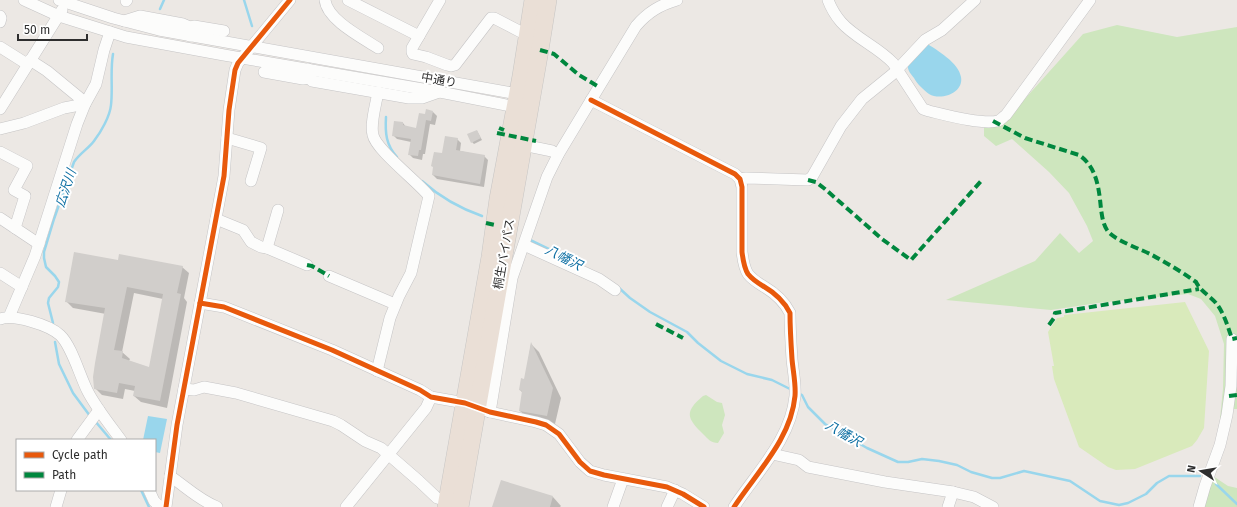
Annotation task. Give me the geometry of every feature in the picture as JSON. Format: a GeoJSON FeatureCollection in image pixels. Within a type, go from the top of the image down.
{"type":"FeatureCollection","features":[{"type":"Feature","properties":{"kind":"highway","name":"桐生バイパス"},"geometry":{"type":"LineString","coordinates":[[451,505],[477,408],[523,145],[521,101],[533,0]]}},
{"type":"Feature","properties":{"kind":"highway","name":"桐生バイパス"},"geometry":{"type":"LineString","coordinates":[[477,408],[490,257],[498,198],[521,101],[548,0]]}},
{"type":"Feature","properties":{"kind":"street"},"geometry":{"type":"LineString","coordinates":[[24,0],[58,16]]}},
{"type":"Feature","properties":{"kind":"street"},"geometry":{"type":"LineString","coordinates":[[166,507],[184,389],[224,176],[229,110],[235,70],[242,58],[290,0]]}},
{"type":"Feature","properties":{"kind":"street"},"geometry":{"type":"LineString","coordinates":[[325,0],[326,7],[332,15],[342,24],[378,48]]}},
{"type":"Feature","properties":{"kind":"street"},"geometry":{"type":"LineString","coordinates":[[349,0],[419,36]]}},
{"type":"Feature","properties":{"kind":"street"},"geometry":{"type":"LineString","coordinates":[[440,0],[411,50],[413,54],[426,57],[446,65],[455,65],[492,18],[521,32],[528,33]]}},
{"type":"Feature","properties":{"kind":"street"},"geometry":{"type":"LineString","coordinates":[[477,408],[512,278],[547,177],[558,155],[636,26],[643,18],[661,5],[677,0]]}},
{"type":"Feature","properties":{"kind":"street"},"geometry":{"type":"LineString","coordinates":[[828,0],[842,22],[849,29],[887,57],[898,69],[923,109],[929,112],[978,121],[1000,120],[1006,115],[1090,0]]}},
{"type":"Feature","properties":{"kind":"street"},"geometry":{"type":"LineString","coordinates":[[740,179],[808,180],[816,173],[825,153],[841,126],[855,107],[869,92],[894,74],[925,40],[942,30],[975,0]]}},
{"type":"Feature","properties":{"kind":"street"},"geometry":{"type":"LineString","coordinates":[[0,109],[58,16],[65,1]]}},
{"type":"Feature","properties":{"kind":"street","name":"中通り"},"geometry":{"type":"LineString","coordinates":[[65,1],[124,21],[159,30],[190,31],[252,47],[521,101]]}},
{"type":"Feature","properties":{"kind":"street"},"geometry":{"type":"LineString","coordinates":[[0,16],[0,22]]}},
{"type":"Feature","properties":{"kind":"street","name":"中通り"},"geometry":{"type":"LineString","coordinates":[[58,16],[110,32],[157,43],[242,58],[308,74],[440,92],[521,101]]}},
{"type":"Feature","properties":{"kind":"street"},"geometry":{"type":"LineString","coordinates":[[190,31],[194,26],[224,31]]}},
{"type":"Feature","properties":{"kind":"street"},"geometry":{"type":"LineString","coordinates":[[110,32],[96,84],[85,104],[77,124],[29,271],[22,287],[4,318],[41,325],[60,335],[68,348],[88,392],[94,416],[120,439]]}},
{"type":"Feature","properties":{"kind":"street"},"geometry":{"type":"LineString","coordinates":[[0,47],[47,71],[85,104]]}},
{"type":"Feature","properties":{"kind":"street"},"geometry":{"type":"LineString","coordinates":[[264,72],[303,79],[308,74],[312,81],[414,99],[440,92]]}},
{"type":"Feature","properties":{"kind":"street"},"geometry":{"type":"LineString","coordinates":[[377,371],[390,318],[395,304],[411,273],[429,196],[374,140],[372,129],[378,92]]}},
{"type":"Feature","properties":{"kind":"street"},"geometry":{"type":"LineString","coordinates":[[591,100],[725,168],[740,179],[743,192],[743,261],[748,274],[779,297],[786,304],[790,313],[795,390],[788,420],[772,454],[734,507]]}},
{"type":"Feature","properties":{"kind":"street"},"geometry":{"type":"LineString","coordinates":[[0,129],[24,123],[64,108],[85,104]]}},
{"type":"Feature","properties":{"kind":"street"},"geometry":{"type":"LineString","coordinates":[[227,138],[261,148],[251,181]]}},
{"type":"Feature","properties":{"kind":"street"},"geometry":{"type":"LineString","coordinates":[[523,145],[552,151],[558,155]]}},
{"type":"Feature","properties":{"kind":"street"},"geometry":{"type":"LineString","coordinates":[[0,152],[27,166],[14,190],[25,196],[16,228]]}},
{"type":"Feature","properties":{"kind":"street"},"geometry":{"type":"LineString","coordinates":[[267,248],[278,210]]}},
{"type":"Feature","properties":{"kind":"street"},"geometry":{"type":"LineString","coordinates":[[0,218],[39,244]]}},
{"type":"Feature","properties":{"kind":"street"},"geometry":{"type":"LineString","coordinates":[[216,219],[243,230],[251,242],[307,265]]}},
{"type":"Feature","properties":{"kind":"street"},"geometry":{"type":"LineString","coordinates":[[525,241],[615,290]]}},
{"type":"Feature","properties":{"kind":"street"},"geometry":{"type":"LineString","coordinates":[[0,273],[22,287]]}},
{"type":"Feature","properties":{"kind":"street"},"geometry":{"type":"LineString","coordinates":[[329,276],[395,304]]}},
{"type":"Feature","properties":{"kind":"street"},"geometry":{"type":"LineString","coordinates":[[200,303],[224,307],[332,350],[420,390],[431,397],[546,425],[559,434],[580,462],[590,471],[597,474],[652,484],[675,490],[704,507]]}},
{"type":"Feature","properties":{"kind":"street"},"geometry":{"type":"LineString","coordinates":[[1199,507],[1204,486],[1220,445],[1227,415],[1231,386],[1232,339]]}},
{"type":"Feature","properties":{"kind":"street"},"geometry":{"type":"LineString","coordinates":[[184,389],[194,390],[204,387],[236,393],[333,421],[365,442],[381,448],[437,498],[451,505]]}},
{"type":"Feature","properties":{"kind":"street"},"geometry":{"type":"LineString","coordinates":[[346,507],[387,454],[426,408],[431,397]]}},
{"type":"Feature","properties":{"kind":"street"},"geometry":{"type":"LineString","coordinates":[[78,439],[94,416]]}},
{"type":"Feature","properties":{"kind":"street"},"geometry":{"type":"LineString","coordinates":[[772,454],[799,460],[808,466],[837,473],[953,492],[974,497],[993,507]]}},
{"type":"Feature","properties":{"kind":"street"},"geometry":{"type":"LineString","coordinates":[[170,476],[197,497],[217,507]]}},
{"type":"Feature","properties":{"kind":"street"},"geometry":{"type":"LineString","coordinates":[[613,507],[623,479]]}},
{"type":"Feature","properties":{"kind":"street"},"geometry":{"type":"LineString","coordinates":[[667,507],[675,490]]}},
{"type":"Feature","properties":{"kind":"street"},"geometry":{"type":"LineString","coordinates":[[56,507],[61,491]]}},
{"type":"Feature","properties":{"kind":"street"},"geometry":{"type":"LineString","coordinates":[[149,491],[154,501],[160,507]]}},
{"type":"Feature","properties":{"kind":"street"},"geometry":{"type":"LineString","coordinates":[[948,507],[953,492]]}},
{"type":"Feature","properties":{"kind":"green space"},"geometry":{"type":"Polygon","coordinates":[[[1117,25],[1177,37],[1237,27],[1237,409],[1232,409],[1228,426],[1220,419],[1223,389],[1224,344],[1215,316],[1201,299],[1188,294],[1098,303],[1051,310],[946,300],[1035,261],[1060,233],[1079,253],[1093,241],[1087,226],[1069,193],[1049,172],[1012,139],[996,146],[984,136],[984,126],[1006,120],[1083,34],[1117,25]]]}},
{"type":"Feature","properties":{"kind":"green space"},"geometry":{"type":"Polygon","coordinates":[[[1185,302],[1209,351],[1204,428],[1192,446],[1135,469],[1116,470],[1108,467],[1079,447],[1054,379],[1052,366],[1054,366],[1048,332],[1057,318],[1064,317],[1064,315],[1185,302]]]}},
{"type":"Feature","properties":{"kind":"green space"},"geometry":{"type":"Polygon","coordinates":[[[706,395],[717,402],[722,403],[725,415],[722,425],[724,433],[718,443],[706,438],[694,424],[690,415],[690,411],[693,406],[706,395]]]}},
{"type":"Feature","properties":{"kind":"green space"},"geometry":{"type":"Polygon","coordinates":[[[1213,476],[1228,486],[1237,488],[1237,507],[1204,507],[1213,476]]]}},
{"type":"Feature","properties":{"kind":"water"},"geometry":{"type":"Polygon","coordinates":[[[926,43],[947,57],[959,72],[961,83],[959,87],[951,94],[939,97],[929,94],[919,85],[909,70],[908,65],[926,43]]]}},
{"type":"Feature","properties":{"kind":"water"},"geometry":{"type":"Polygon","coordinates":[[[148,416],[167,419],[160,453],[156,452],[156,439],[143,439],[148,416]]]}},
{"type":"Feature","properties":{"kind":"building"},"geometry":{"type":"Polygon","coordinates":[[[426,109],[433,111],[431,121],[426,120],[421,150],[419,150],[418,156],[408,155],[411,139],[392,136],[394,121],[403,122],[403,125],[416,128],[419,113],[425,114],[426,109]]]}},
{"type":"Feature","properties":{"kind":"building"},"geometry":{"type":"Polygon","coordinates":[[[477,130],[481,138],[471,143],[467,134],[477,130]]]}},
{"type":"Feature","properties":{"kind":"building"},"geometry":{"type":"Polygon","coordinates":[[[445,136],[458,138],[456,150],[485,155],[480,184],[432,175],[433,167],[431,166],[434,152],[442,153],[445,136]]]}},
{"type":"Feature","properties":{"kind":"building"},"geometry":{"type":"Polygon","coordinates":[[[74,252],[118,260],[119,254],[183,266],[177,293],[181,294],[160,401],[133,396],[135,386],[119,383],[117,393],[94,389],[93,377],[105,308],[65,302],[74,252]],[[127,287],[114,350],[123,351],[122,358],[149,367],[163,294],[127,287]]]}},
{"type":"Feature","properties":{"kind":"building"},"geometry":{"type":"Polygon","coordinates":[[[531,342],[553,388],[547,416],[519,411],[522,391],[519,390],[521,378],[524,379],[531,342]]]}},
{"type":"Feature","properties":{"kind":"building"},"geometry":{"type":"Polygon","coordinates":[[[501,480],[553,496],[550,507],[492,507],[501,480]]]}},
{"type":"Feature","properties":{"kind":"waterway","name":"広沢川"},"geometry":{"type":"LineString","coordinates":[[160,9],[164,0]]}},
{"type":"Feature","properties":{"kind":"waterway","name":"八幡沢"},"geometry":{"type":"LineString","coordinates":[[244,0],[252,26]]}},
{"type":"Feature","properties":{"kind":"waterway","name":"広沢川"},"geometry":{"type":"LineString","coordinates":[[53,323],[48,303],[49,298],[58,287],[59,282],[46,267],[44,252],[74,162],[92,144],[105,124],[109,114],[112,98],[113,54]]}},
{"type":"Feature","properties":{"kind":"waterway","name":"八幡沢"},"geometry":{"type":"LineString","coordinates":[[386,117],[388,143],[397,157]]}},
{"type":"Feature","properties":{"kind":"waterway","name":"八幡沢"},"geometry":{"type":"LineString","coordinates":[[422,181],[450,202],[482,216]]}},
{"type":"Feature","properties":{"kind":"waterway","name":"八幡沢"},"geometry":{"type":"LineString","coordinates":[[528,239],[578,263]]}},
{"type":"Feature","properties":{"kind":"waterway","name":"八幡沢"},"geometry":{"type":"LineString","coordinates":[[618,287],[630,298],[650,312],[687,332],[698,343],[721,361],[747,374],[772,380],[792,390]]}},
{"type":"Feature","properties":{"kind":"waterway","name":"広沢川"},"geometry":{"type":"LineString","coordinates":[[55,342],[59,364],[73,393],[90,416]]}},
{"type":"Feature","properties":{"kind":"waterway","name":"八幡沢"},"geometry":{"type":"LineString","coordinates":[[798,393],[802,395],[808,407],[825,424],[867,448],[898,462],[908,462],[922,459],[939,461],[957,465],[971,472],[992,478],[1000,478],[1024,471],[1070,481],[1100,501],[1119,505],[1128,503],[1146,494],[1157,483],[1169,476],[1200,476]]}},
{"type":"Feature","properties":{"kind":"waterway","name":"広沢川"},"geometry":{"type":"LineString","coordinates":[[95,421],[110,439]]}},
{"type":"Feature","properties":{"kind":"waterway","name":"八幡沢"},"geometry":{"type":"LineString","coordinates":[[1216,484],[1237,504]]}},
{"type":"Feature","properties":{"kind":"waterway","name":"広沢川"},"geometry":{"type":"LineString","coordinates":[[141,491],[149,507]]}},
{"type":"Feature","properties":{"kind":"marked path"},"geometry":{"type":"LineString","coordinates":[[540,50],[554,54],[579,75],[599,87]]}},
{"type":"Feature","properties":{"kind":"marked path"},"geometry":{"type":"LineString","coordinates":[[993,121],[1025,138],[1079,155],[1085,160],[1090,166],[1096,179],[1102,217],[1110,234],[1158,258],[1196,282],[1219,307],[1226,320],[1232,339],[1237,338]]}},
{"type":"Feature","properties":{"kind":"marked path"},"geometry":{"type":"LineString","coordinates":[[499,128],[504,130]]}},
{"type":"Feature","properties":{"kind":"marked path"},"geometry":{"type":"LineString","coordinates":[[497,133],[536,141]]}},
{"type":"Feature","properties":{"kind":"marked path"},"geometry":{"type":"LineString","coordinates":[[808,180],[816,182],[882,239],[911,260],[982,180]]}},
{"type":"Feature","properties":{"kind":"marked path"},"geometry":{"type":"LineString","coordinates":[[486,223],[495,225]]}},
{"type":"Feature","properties":{"kind":"marked path"},"geometry":{"type":"LineString","coordinates":[[307,265],[312,266],[329,276]]}},
{"type":"Feature","properties":{"kind":"marked path"},"geometry":{"type":"LineString","coordinates":[[1049,325],[1054,318],[1055,313],[1199,289]]}},
{"type":"Feature","properties":{"kind":"marked path"},"geometry":{"type":"LineString","coordinates":[[656,324],[683,338]]}},
{"type":"Feature","properties":{"kind":"marked path"},"geometry":{"type":"LineString","coordinates":[[1229,396],[1237,395]]}},
{"type":"Feature","properties":{"kind":"cycle path"},"geometry":{"type":"LineString","coordinates":[[166,507],[177,425],[224,176],[229,110],[235,70],[238,63],[290,0]]}},
{"type":"Feature","properties":{"kind":"cycle path"},"geometry":{"type":"LineString","coordinates":[[591,100],[735,174],[740,179],[742,187],[743,261],[748,274],[779,298],[790,313],[792,359],[795,382],[795,396],[792,412],[780,441],[734,507]]}},
{"type":"Feature","properties":{"kind":"cycle path"},"geometry":{"type":"LineString","coordinates":[[200,303],[224,307],[332,350],[420,390],[431,397],[465,403],[490,412],[546,425],[559,434],[580,462],[590,471],[667,487],[683,494],[704,507]]}}]}
